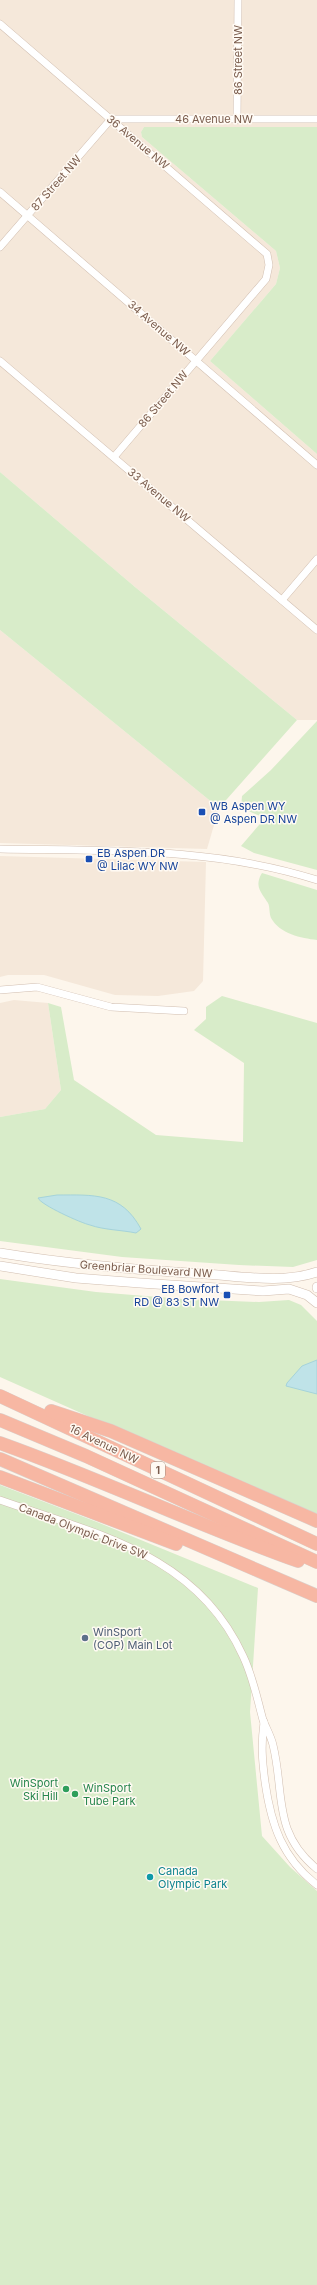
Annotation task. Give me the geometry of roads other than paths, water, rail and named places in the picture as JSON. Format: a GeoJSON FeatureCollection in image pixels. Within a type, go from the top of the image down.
{"type":"FeatureCollection","features":[{"type":"Feature","properties":{"kind":"highway"},"geometry":{"type":"LineString","coordinates":[[0,1395],[111,1431],[317,1521]]}},
{"type":"Feature","properties":{"kind":"highway","name":"16 Avenue NW"},"geometry":{"type":"LineString","coordinates":[[0,1395],[317,1544]]}},
{"type":"Feature","properties":{"kind":"highway","name":"16 Avenue NW"},"geometry":{"type":"LineString","coordinates":[[0,1420],[86,1456],[317,1562]]}},
{"type":"Feature","properties":{"kind":"highway"},"geometry":{"type":"LineString","coordinates":[[0,1443],[60,1464],[243,1541],[317,1568]]}},
{"type":"Feature","properties":{"kind":"highway"},"geometry":{"type":"LineString","coordinates":[[0,1459],[317,1596]]}},
{"type":"Feature","properties":{"kind":"highway"},"geometry":{"type":"LineString","coordinates":[[0,1477],[317,1596]]}},
{"type":"Feature","properties":{"kind":"street","name":"86 Street NW"},"geometry":{"type":"LineString","coordinates":[[237,120],[238,0]]}},
{"type":"Feature","properties":{"kind":"street","name":"36 Avenue NW"},"geometry":{"type":"LineString","coordinates":[[0,24],[256,243],[267,254],[269,265]]}},
{"type":"Feature","properties":{"kind":"street","name":"46 Avenue NW"},"geometry":{"type":"LineString","coordinates":[[111,119],[317,119]]}},
{"type":"Feature","properties":{"kind":"street","name":"87 Street NW"},"geometry":{"type":"LineString","coordinates":[[0,247],[111,119]]}},
{"type":"Feature","properties":{"kind":"street","name":"34 Avenue NW"},"geometry":{"type":"LineString","coordinates":[[0,192],[317,465]]}},
{"type":"Feature","properties":{"kind":"street","name":"86 Street NW"},"geometry":{"type":"LineString","coordinates":[[114,457],[266,279],[269,265]]}},
{"type":"Feature","properties":{"kind":"street","name":"33 Avenue NW"},"geometry":{"type":"LineString","coordinates":[[0,361],[317,630]]}},
{"type":"Feature","properties":{"kind":"street"},"geometry":{"type":"LineString","coordinates":[[282,600],[317,559]]}},
{"type":"Feature","properties":{"kind":"street"},"geometry":{"type":"LineString","coordinates":[[0,849],[166,852],[256,863],[317,880]]}},
{"type":"Feature","properties":{"kind":"street"},"geometry":{"type":"LineString","coordinates":[[0,990],[37,988],[111,1007],[184,1011]]}},
{"type":"Feature","properties":{"kind":"street","name":"Greenbriar Boulevard NW"},"geometry":{"type":"LineString","coordinates":[[0,1253],[109,1268],[246,1277],[291,1277],[317,1272]]}},
{"type":"Feature","properties":{"kind":"street","name":"Greenbriar Boulevard NW"},"geometry":{"type":"LineString","coordinates":[[0,1266],[76,1278],[263,1291],[289,1289],[302,1292],[317,1303]]}},
{"type":"Feature","properties":{"kind":"street","name":"Canada Olympic Drive SW"},"geometry":{"type":"LineString","coordinates":[[0,1500],[131,1547],[156,1559],[180,1576],[211,1606],[236,1642],[251,1676],[264,1722],[273,1745],[284,1821],[299,1850],[317,1870]]}},
{"type":"Feature","properties":{"kind":"street","name":"Canada Olympic Drive SW"},"geometry":{"type":"LineString","coordinates":[[264,1722],[260,1746],[268,1801],[274,1829],[293,1862],[317,1885]]}},
{"type":"Feature","properties":{"kind":"water"},"geometry":{"type":"Polygon","coordinates":[[[57,1195],[95,1196],[115,1202],[125,1208],[141,1229],[136,1233],[95,1227],[85,1224],[46,1205],[38,1198],[57,1195]]]}},
{"type":"Feature","properties":{"kind":"water"},"geometry":{"type":"Polygon","coordinates":[[[317,1360],[317,1394],[286,1386],[302,1366],[317,1360]]]}},
{"type":"Feature","properties":{"kind":"place","name":"WB Aspen WY @ Aspen DR NW"},"geometry":{"type":"Point","coordinates":[202,812]}},
{"type":"Feature","properties":{"kind":"place","name":"EB Aspen DR @ Lilac WY NW"},"geometry":{"type":"Point","coordinates":[89,859]}},
{"type":"Feature","properties":{"kind":"place","name":"EB Bowfort RD @ 83 ST NW"},"geometry":{"type":"Point","coordinates":[227,1295]}},
{"type":"Feature","properties":{"kind":"place","name":"WinSport (COP) Main Lot"},"geometry":{"type":"Point","coordinates":[85,1638]}},
{"type":"Feature","properties":{"kind":"place","name":"WinSport Ski Hill"},"geometry":{"type":"Point","coordinates":[66,1789]}},
{"type":"Feature","properties":{"kind":"place","name":"WinSport Tube Park"},"geometry":{"type":"Point","coordinates":[75,1794]}},
{"type":"Feature","properties":{"kind":"place","name":"Canada Olympic Park"},"geometry":{"type":"Point","coordinates":[150,1877]}}]}
